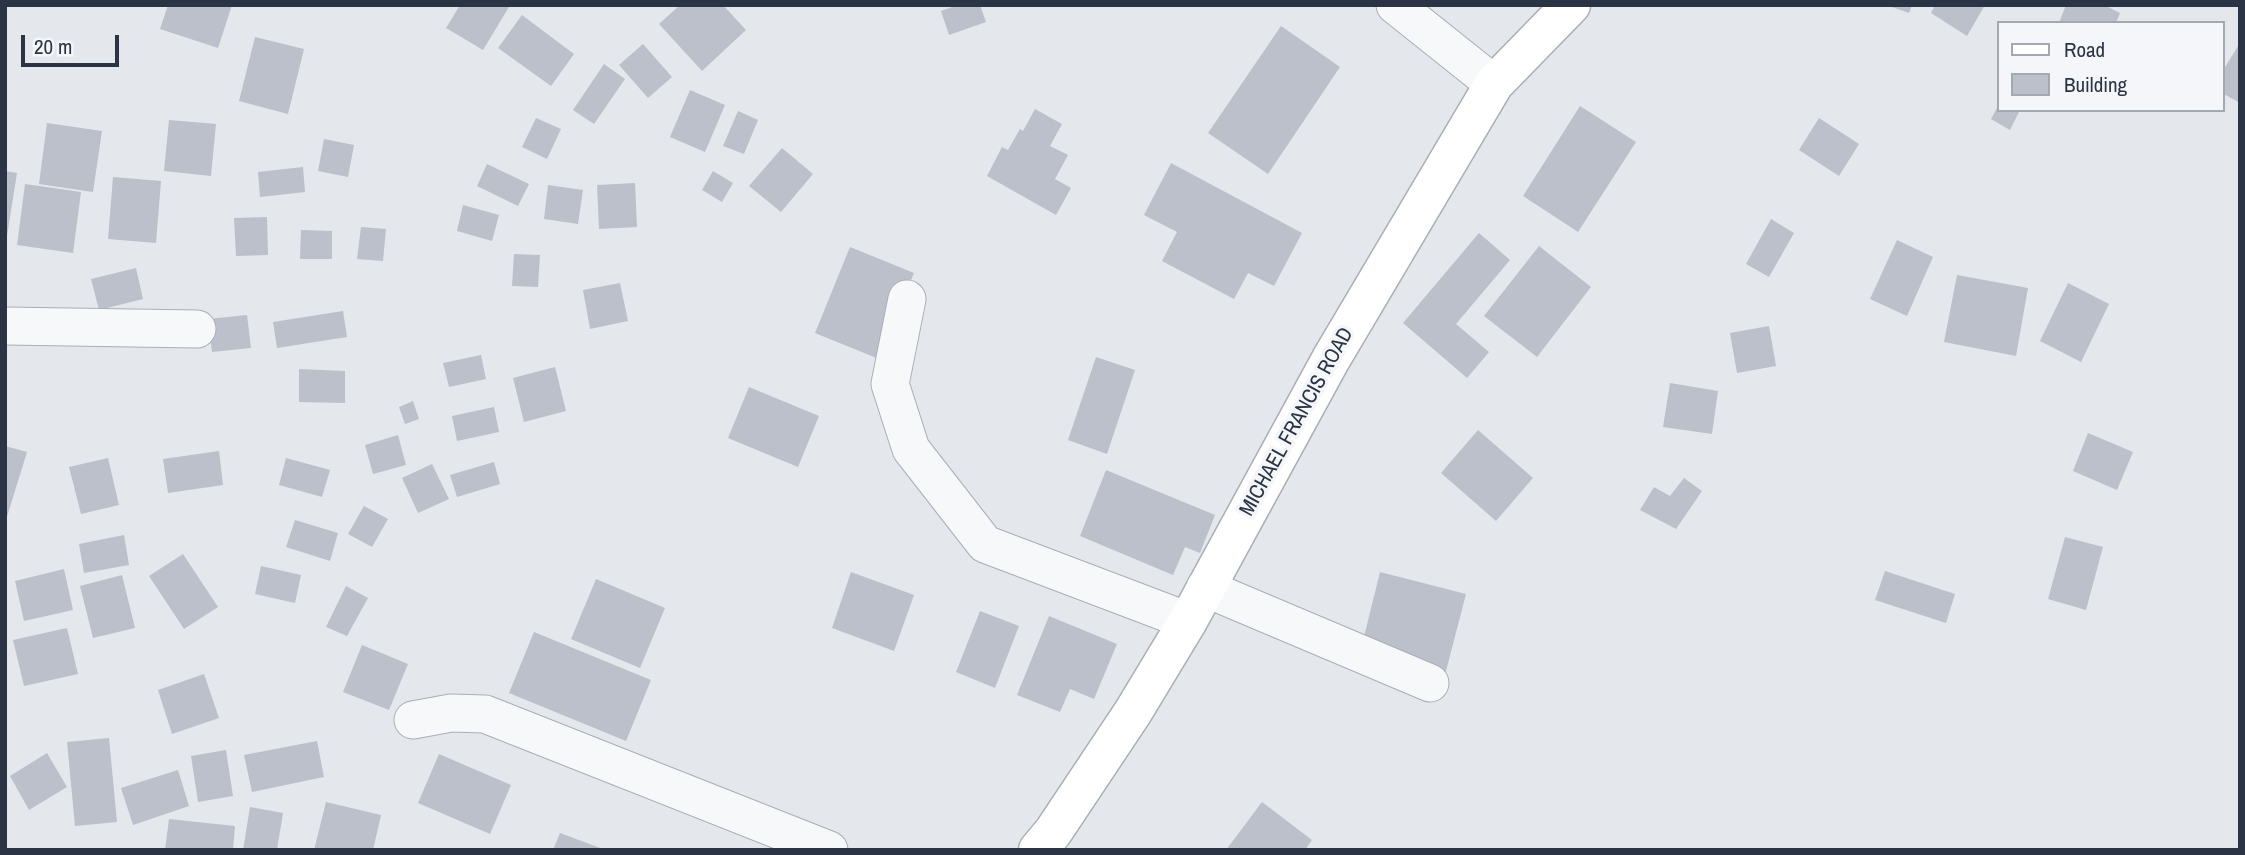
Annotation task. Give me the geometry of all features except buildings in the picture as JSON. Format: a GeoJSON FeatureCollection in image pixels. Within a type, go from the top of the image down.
{"type":"FeatureCollection","features":[{"type":"Feature","properties":{"kind":"street"},"geometry":{"type":"LineString","coordinates":[[1395,5],[1493,84]]}},
{"type":"Feature","properties":{"kind":"street","name":"MICHAEL FRANCIS ROAD"},"geometry":{"type":"LineString","coordinates":[[1038,850],[1053,832],[1133,712],[1197,605],[1331,359],[1493,84],[1571,5]]}},
{"type":"Feature","properties":{"kind":"street"},"geometry":{"type":"LineString","coordinates":[[907,299],[890,384],[911,449],[985,544],[1197,605],[1430,683]]}},
{"type":"Feature","properties":{"kind":"street"},"geometry":{"type":"LineString","coordinates":[[5,326],[197,329]]}},
{"type":"Feature","properties":{"kind":"street"},"geometry":{"type":"LineString","coordinates":[[412,720],[451,713],[485,714],[829,850]]}}]}
